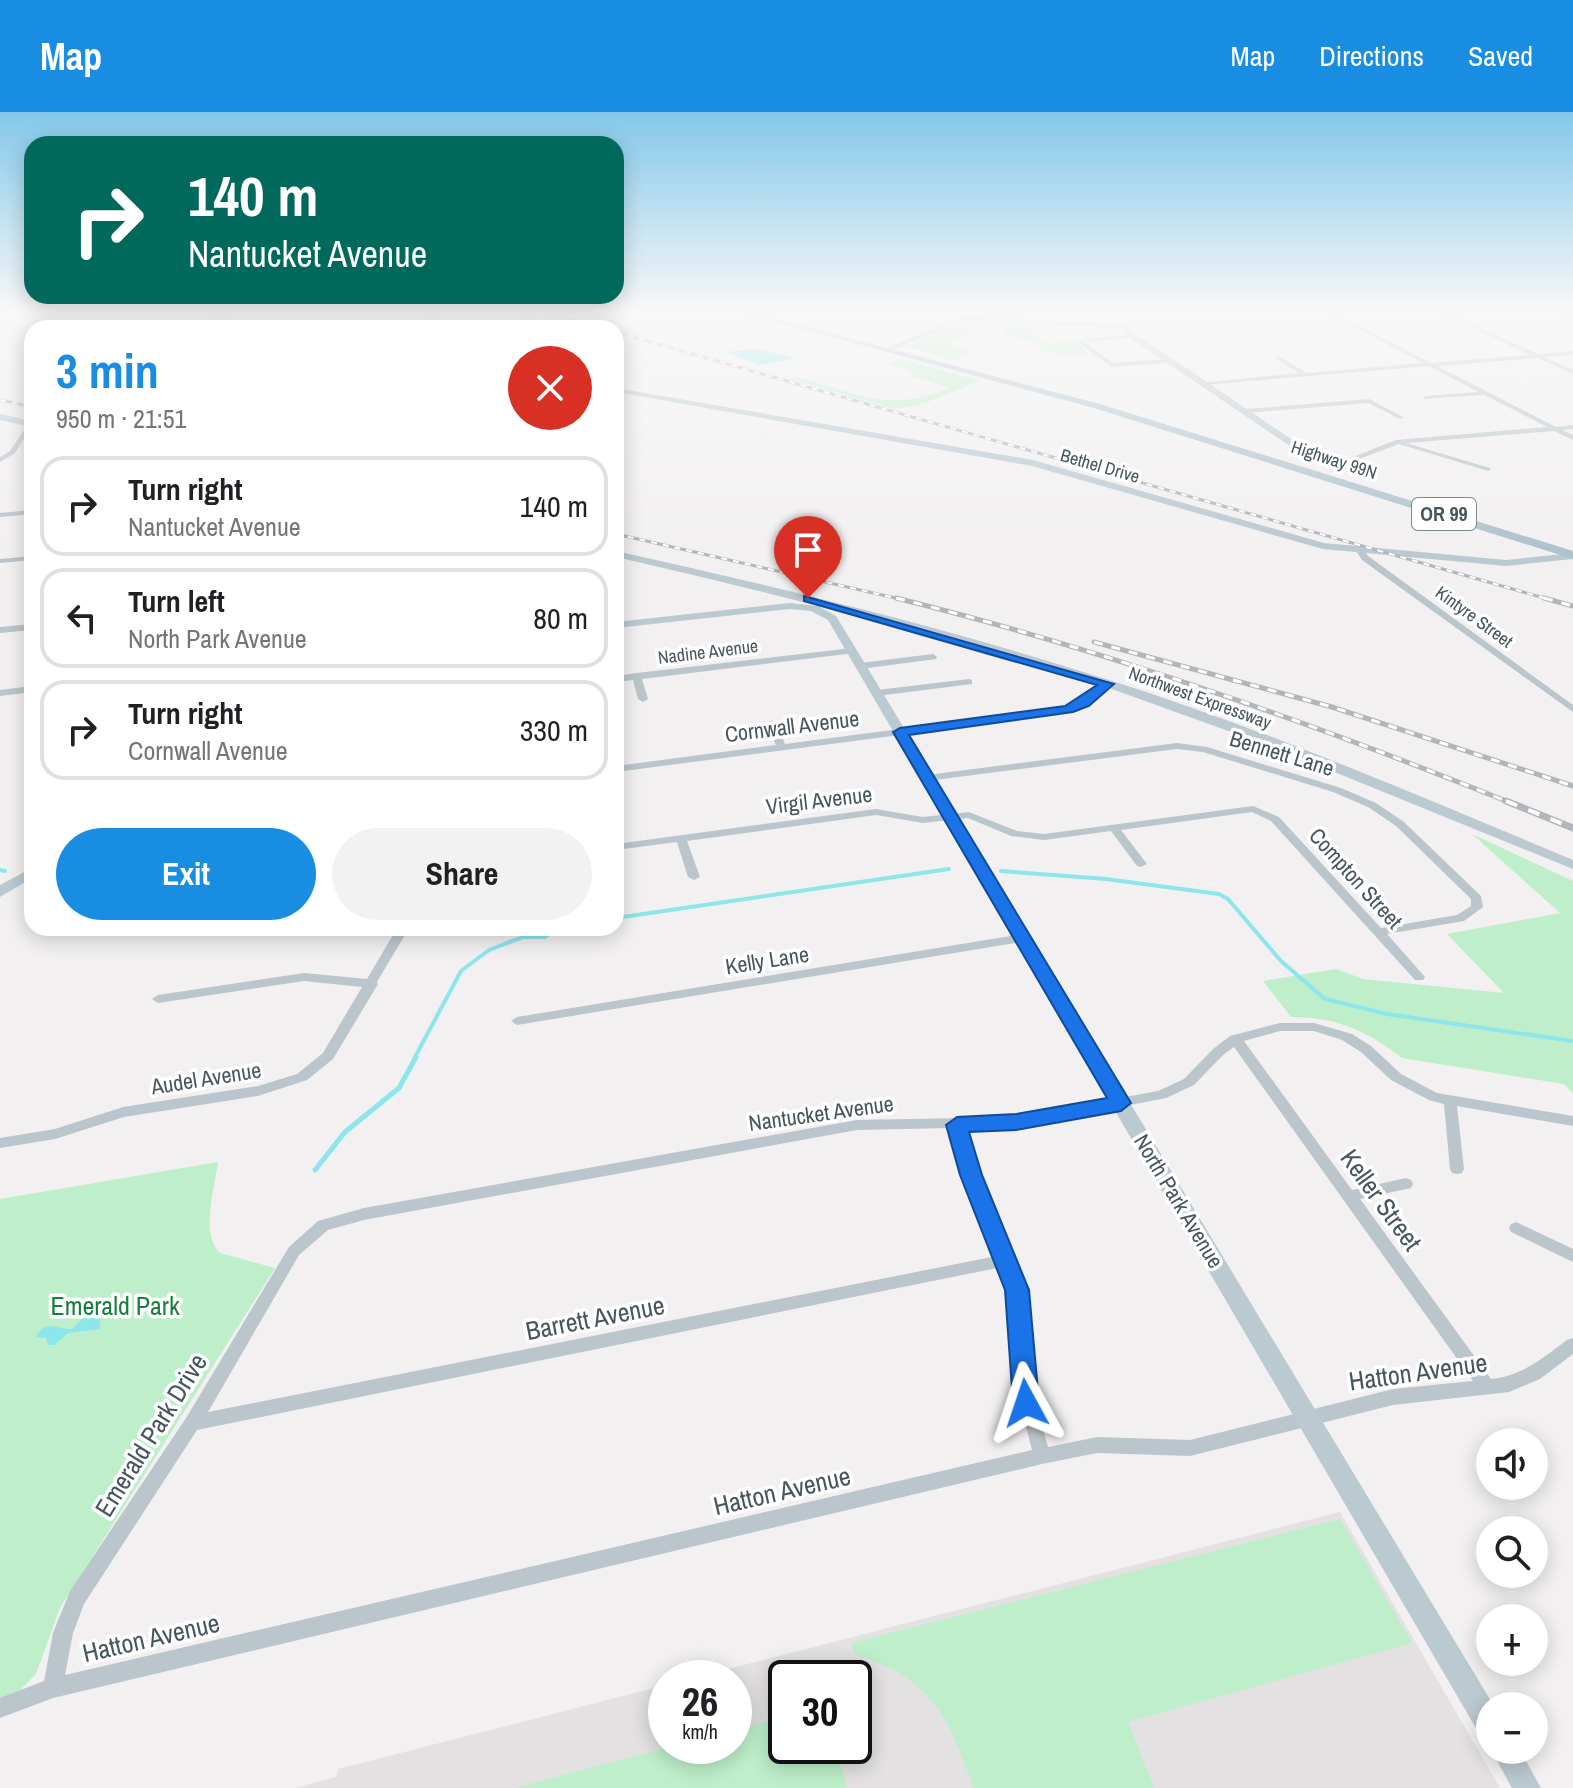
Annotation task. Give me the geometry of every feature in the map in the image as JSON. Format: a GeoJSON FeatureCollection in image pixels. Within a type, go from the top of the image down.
{"type":"FeatureCollection","features":[{"type":"Feature","properties":{"kind":"main road","name":"Highway 99N"},"geometry":{"type":"LineString","coordinates":[[1031,388],[1573,555]]}},
{"type":"Feature","properties":{"kind":"street"},"geometry":{"type":"LineString","coordinates":[[1211,388],[1316,459],[1335,466]]}},
{"type":"Feature","properties":{"kind":"street"},"geometry":{"type":"LineString","coordinates":[[1476,388],[1573,438]]}},
{"type":"Feature","properties":{"kind":"street","name":"Bethel Drive"},"geometry":{"type":"LineString","coordinates":[[624,391],[1033,463],[1300,540],[1506,563],[1573,555]]}},
{"type":"Feature","properties":{"kind":"street"},"geometry":{"type":"LineString","coordinates":[[1425,398],[1485,393]]}},
{"type":"Feature","properties":{"kind":"street"},"geometry":{"type":"LineString","coordinates":[[1246,411],[1394,401]]}},
{"type":"Feature","properties":{"kind":"street"},"geometry":{"type":"LineString","coordinates":[[1376,402],[1402,418]]}},
{"type":"Feature","properties":{"kind":"street"},"geometry":{"type":"LineString","coordinates":[[0,417],[24,425]]}},
{"type":"Feature","properties":{"kind":"street"},"geometry":{"type":"LineString","coordinates":[[1316,474],[1396,442],[1573,427]]}},
{"type":"Feature","properties":{"kind":"street"},"geometry":{"type":"LineString","coordinates":[[0,460],[17,448],[24,436]]}},
{"type":"Feature","properties":{"kind":"street"},"geometry":{"type":"LineString","coordinates":[[1396,442],[1488,469]]}},
{"type":"Feature","properties":{"kind":"street"},"geometry":{"type":"LineString","coordinates":[[0,515],[24,513]]}},
{"type":"Feature","properties":{"kind":"street","name":"Kintyre Street"},"geometry":{"type":"LineString","coordinates":[[1359,549],[1365,558],[1573,709]]}},
{"type":"Feature","properties":{"kind":"street","name":"Northwest Expressway"},"geometry":{"type":"LineString","coordinates":[[624,556],[833,604],[1107,684],[1311,756],[1573,865]]}},
{"type":"Feature","properties":{"kind":"street"},"geometry":{"type":"LineString","coordinates":[[0,561],[24,559]]}},
{"type":"Feature","properties":{"kind":"street","name":"North Park Avenue"},"geometry":{"type":"LineString","coordinates":[[624,624],[807,607],[832,618],[1476,1702]]}},
{"type":"Feature","properties":{"kind":"street"},"geometry":{"type":"LineString","coordinates":[[0,630],[24,628]]}},
{"type":"Feature","properties":{"kind":"street","name":"Nadine Avenue"},"geometry":{"type":"LineString","coordinates":[[624,678],[856,658],[933,657]]}},
{"type":"Feature","properties":{"kind":"street"},"geometry":{"type":"LineString","coordinates":[[1060,669],[1075,690],[1068,709],[1082,709],[1110,698],[1143,696]]}},
{"type":"Feature","properties":{"kind":"street"},"geometry":{"type":"LineString","coordinates":[[637,676],[643,699]]}},
{"type":"Feature","properties":{"kind":"street"},"geometry":{"type":"LineString","coordinates":[[877,693],[969,682]]}},
{"type":"Feature","properties":{"kind":"street","name":"Cornwall Avenue"},"geometry":{"type":"LineString","coordinates":[[624,768],[1068,709],[1084,703],[1107,684]]}},
{"type":"Feature","properties":{"kind":"street"},"geometry":{"type":"LineString","coordinates":[[0,693],[24,690]]}},
{"type":"Feature","properties":{"kind":"street"},"geometry":{"type":"LineString","coordinates":[[771,724],[782,747]]}},
{"type":"Feature","properties":{"kind":"street","name":"Bennett Lane"},"geometry":{"type":"LineString","coordinates":[[927,778],[1177,746],[1204,749],[1337,790],[1394,819],[1477,898],[1477,907],[1466,917],[1378,932]]}},
{"type":"Feature","properties":{"kind":"street","name":"Virgil Avenue"},"geometry":{"type":"LineString","coordinates":[[624,846],[859,814],[888,813],[923,820],[974,816],[1009,832],[1035,837],[1238,809],[1260,811]]}},
{"type":"Feature","properties":{"kind":"street","name":"Compton Street"},"geometry":{"type":"LineString","coordinates":[[1260,811],[1275,819],[1419,977]]}},
{"type":"Feature","properties":{"kind":"street"},"geometry":{"type":"LineString","coordinates":[[1113,827],[1141,864]]}},
{"type":"Feature","properties":{"kind":"street"},"geometry":{"type":"LineString","coordinates":[[681,838],[694,877]]}},
{"type":"Feature","properties":{"kind":"street"},"geometry":{"type":"LineString","coordinates":[[0,892],[24,877]]}},
{"type":"Feature","properties":{"kind":"street","name":"Audel Avenue"},"geometry":{"type":"LineString","coordinates":[[0,1143],[55,1134],[123,1112],[288,1083],[311,1072],[328,1056],[399,936]]}},
{"type":"Feature","properties":{"kind":"street","name":"Kelly Lane"},"geometry":{"type":"LineString","coordinates":[[517,1021],[1023,938]]}},
{"type":"Feature","properties":{"kind":"street"},"geometry":{"type":"LineString","coordinates":[[158,999],[304,977],[372,984]]}},
{"type":"Feature","properties":{"kind":"street","name":"Nantucket Avenue"},"geometry":{"type":"LineString","coordinates":[[323,1225],[364,1214],[857,1125],[1016,1122],[1121,1103],[1182,1088],[1235,1039],[1280,1027],[1332,1032],[1358,1043],[1406,1084],[1450,1100],[1573,1121]]}},
{"type":"Feature","properties":{"kind":"street","name":"Keller Street"},"geometry":{"type":"LineString","coordinates":[[1235,1039],[1488,1388]]}},
{"type":"Feature","properties":{"kind":"street"},"geometry":{"type":"LineString","coordinates":[[1450,1100],[1457,1169]]}},
{"type":"Feature","properties":{"kind":"street"},"geometry":{"type":"LineString","coordinates":[[957,1125],[971,1175],[1008,1260],[1020,1310],[1026,1403],[1042,1456]]}},
{"type":"Feature","properties":{"kind":"street"},"geometry":{"type":"LineString","coordinates":[[1349,1196],[1406,1184]]}},
{"type":"Feature","properties":{"kind":"street","name":"Emerald Park Drive"},"geometry":{"type":"LineString","coordinates":[[53,1688],[63,1633],[77,1598],[192,1423],[294,1251],[323,1225]]}},
{"type":"Feature","properties":{"kind":"street"},"geometry":{"type":"LineString","coordinates":[[1516,1228],[1573,1256]]}},
{"type":"Feature","properties":{"kind":"street","name":"Barrett Avenue"},"geometry":{"type":"LineString","coordinates":[[192,1423],[1008,1260]]}},
{"type":"Feature","properties":{"kind":"street","name":"Hatton Avenue"},"geometry":{"type":"LineString","coordinates":[[0,1708],[53,1688],[1042,1456],[1097,1445],[1190,1448],[1393,1397],[1488,1388],[1534,1374],[1573,1345]]}},
{"type":"Feature","properties":{"kind":"street"},"geometry":{"type":"LineString","coordinates":[[1513,1764],[1527,1788]]}},
{"type":"Feature","properties":{"kind":"shaded area"},"geometry":{"type":"Polygon","coordinates":[[[1340,1512],[1476,1747],[1476,1764],[1486,1764],[1500,1788],[296,1788],[336,1777],[338,1769],[648,1690],[648,1764],[752,1764],[752,1663],[1340,1512]]]}},
{"type":"Feature","properties":{"kind":"green space"},"geometry":{"type":"Polygon","coordinates":[[[822,388],[890,400],[928,396],[948,388],[962,388],[925,403],[895,409],[822,388]]]}},
{"type":"Feature","properties":{"kind":"green space"},"geometry":{"type":"Polygon","coordinates":[[[1472,834],[1573,881],[1573,1093],[1564,1084],[1402,1058],[1350,1027],[1322,1019],[1291,1017],[1263,981],[1336,969],[1363,979],[1504,993],[1447,934],[1560,913],[1472,834]]]}},
{"type":"Feature","properties":{"kind":"green space","name":"Emerald Park"},"geometry":{"type":"Polygon","coordinates":[[[218,1162],[210,1210],[214,1245],[220,1253],[275,1268],[60,1608],[36,1674],[20,1690],[0,1700],[0,1199],[218,1162]]]}},
{"type":"Feature","properties":{"kind":"green space"},"geometry":{"type":"Polygon","coordinates":[[[1340,1519],[1412,1643],[1128,1722],[1154,1788],[973,1788],[956,1741],[934,1703],[902,1675],[855,1655],[851,1643],[1340,1519]]]}},
{"type":"Feature","properties":{"kind":"green space"},"geometry":{"type":"Polygon","coordinates":[[[768,1721],[768,1764],[841,1764],[847,1788],[514,1788],[648,1753],[648,1764],[752,1764],[752,1725],[768,1721]]]}},
{"type":"Feature","properties":{"kind":"water"},"geometry":{"type":"Polygon","coordinates":[[[90,1311],[100,1316],[100,1329],[68,1333],[54,1345],[48,1345],[46,1338],[36,1337],[48,1326],[72,1329],[90,1311]]]}},
{"type":"Feature","properties":{"kind":"waterway"},"geometry":{"type":"LineString","coordinates":[[624,917],[949,869]]}},
{"type":"Feature","properties":{"kind":"waterway"},"geometry":{"type":"LineString","coordinates":[[0,870],[5,871]]}},
{"type":"Feature","properties":{"kind":"waterway"},"geometry":{"type":"LineString","coordinates":[[1001,871],[1106,879],[1219,894],[1228,899],[1281,961],[1325,999],[1387,1014],[1573,1041]]}},
{"type":"Feature","properties":{"kind":"waterway"},"geometry":{"type":"LineString","coordinates":[[523,937],[546,936]]}},
{"type":"Feature","properties":{"kind":"waterway"},"geometry":{"type":"LineString","coordinates":[[414,1059],[461,971],[489,950],[523,937]]}},
{"type":"Feature","properties":{"kind":"waterway"},"geometry":{"type":"LineString","coordinates":[[315,1170],[345,1132],[399,1088],[416,1057]]}},
{"type":"Feature","properties":{"kind":"railway"},"geometry":{"type":"LineString","coordinates":[[812,388],[1545,598]]}},
{"type":"Feature","properties":{"kind":"railway"},"geometry":{"type":"LineString","coordinates":[[0,400],[24,405]]}},
{"type":"Feature","properties":{"kind":"railway"},"geometry":{"type":"LineString","coordinates":[[624,536],[902,600]]}},
{"type":"Feature","properties":{"kind":"railway"},"geometry":{"type":"LineString","coordinates":[[896,598],[902,600]]}},
{"type":"Feature","properties":{"kind":"railway"},"geometry":{"type":"LineString","coordinates":[[1545,598],[1573,606]]}},
{"type":"Feature","properties":{"kind":"railway"},"geometry":{"type":"LineString","coordinates":[[1545,598],[1551,600]]}},
{"type":"Feature","properties":{"kind":"railway"},"geometry":{"type":"LineString","coordinates":[[902,600],[1130,664],[1360,744],[1510,803]]}},
{"type":"Feature","properties":{"kind":"railway"},"geometry":{"type":"LineString","coordinates":[[1094,642],[1332,707],[1573,786]]}},
{"type":"Feature","properties":{"kind":"railway"},"geometry":{"type":"LineString","coordinates":[[1506,801],[1510,803]]}},
{"type":"Feature","properties":{"kind":"railway"},"geometry":{"type":"LineString","coordinates":[[1510,803],[1573,828]]}},
{"type":"Feature","properties":{"kind":"route"},"geometry":{"type":"LineString","coordinates":[[808,598],[956,638],[1107,684],[1084,703],[1052,713],[900,732],[1121,1103],[1016,1122],[957,1125],[971,1175],[1008,1260],[1017,1290],[1026,1403]]}}]}
